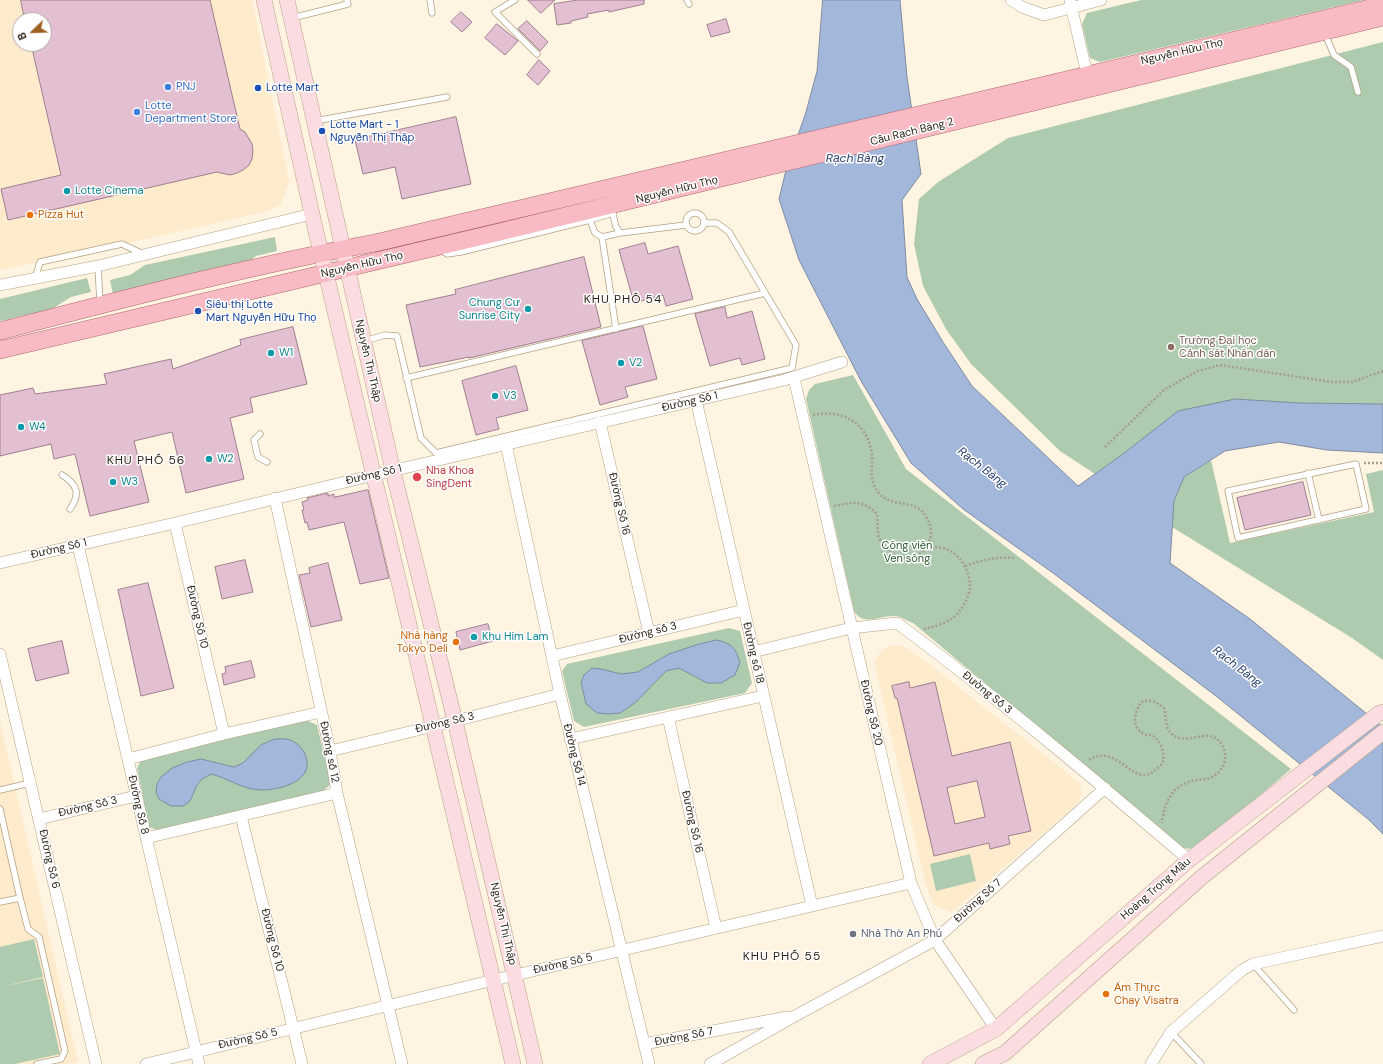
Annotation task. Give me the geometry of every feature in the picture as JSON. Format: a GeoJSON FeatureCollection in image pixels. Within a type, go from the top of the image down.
{"type":"FeatureCollection","features":[{"type":"Feature","properties":{"kind":"main road","name":"Nguyễn Thị Thập"},"geometry":{"type":"LineString","coordinates":[[264,0],[331,296],[494,980]]}},
{"type":"Feature","properties":{"kind":"main road","name":"Nguyễn Thị Thập"},"geometry":{"type":"LineString","coordinates":[[287,0],[393,471],[455,721],[535,1064]]}},
{"type":"Feature","properties":{"kind":"main road","name":"Nguyễn Hữu Thọ"},"geometry":{"type":"LineString","coordinates":[[982,108],[1087,74],[1383,5]]}},
{"type":"Feature","properties":{"kind":"main road","name":"Nguyễn Hữu Thọ"},"geometry":{"type":"LineString","coordinates":[[982,108],[1324,32],[1383,17]]}},
{"type":"Feature","properties":{"kind":"main road","name":"Cầu Rạch Bàng 2"},"geometry":{"type":"LineString","coordinates":[[722,171],[982,108]]}},
{"type":"Feature","properties":{"kind":"main road","name":"Nguyễn Hữu Thọ"},"geometry":{"type":"LineString","coordinates":[[0,350],[436,248],[544,227],[614,208],[722,171]]}},
{"type":"Feature","properties":{"kind":"main road","name":"Nguyễn Hữu Thọ"},"geometry":{"type":"LineString","coordinates":[[0,331],[100,305],[321,252],[375,243],[722,171]]}},
{"type":"Feature","properties":{"kind":"main road"},"geometry":{"type":"LineString","coordinates":[[313,219],[336,218]]}},
{"type":"Feature","properties":{"kind":"main road"},"geometry":{"type":"LineString","coordinates":[[331,296],[353,292]]}},
{"type":"Feature","properties":{"kind":"main road","name":"Hoàng Trọng Mậu"},"geometry":{"type":"LineString","coordinates":[[930,1064],[996,1029],[1189,860],[1378,714],[1383,712]]}},
{"type":"Feature","properties":{"kind":"main road","name":"Hoàng Trọng Mậu"},"geometry":{"type":"LineString","coordinates":[[983,1064],[1004,1058],[1202,877],[1383,732]]}},
{"type":"Feature","properties":{"kind":"main road"},"geometry":{"type":"LineString","coordinates":[[494,980],[513,1064]]}},
{"type":"Feature","properties":{"kind":"main road"},"geometry":{"type":"LineString","coordinates":[[996,1029],[1004,1058]]}},
{"type":"Feature","properties":{"kind":"street"},"geometry":{"type":"LineString","coordinates":[[1011,0],[1022,7],[1044,15],[1071,4],[1101,0]]}},
{"type":"Feature","properties":{"kind":"street"},"geometry":{"type":"LineString","coordinates":[[1071,4],[1087,74]]}},
{"type":"Feature","properties":{"kind":"street"},"geometry":{"type":"LineString","coordinates":[[0,285],[98,266],[146,254],[313,219]]}},
{"type":"Feature","properties":{"kind":"street","name":"Đường Số 1"},"geometry":{"type":"LineString","coordinates":[[0,563],[696,400],[842,362]]}},
{"type":"Feature","properties":{"kind":"street","name":"Đường Số 20"},"geometry":{"type":"LineString","coordinates":[[782,377],[803,417],[911,883],[935,940],[996,1029]]}},
{"type":"Feature","properties":{"kind":"street","name":"Đường số 18"},"geometry":{"type":"LineString","coordinates":[[696,400],[812,906]]}},
{"type":"Feature","properties":{"kind":"street","name":"Đường Số 16"},"geometry":{"type":"LineString","coordinates":[[600,422],[648,632]]}},
{"type":"Feature","properties":{"kind":"street","name":"Đường Số 14"},"geometry":{"type":"LineString","coordinates":[[506,444],[570,739],[649,1064]]}},
{"type":"Feature","properties":{"kind":"street","name":"Đường số 12"},"geometry":{"type":"LineString","coordinates":[[275,498],[330,750],[337,793],[388,1005]]}},
{"type":"Feature","properties":{"kind":"street","name":"Đường Số 10"},"geometry":{"type":"LineString","coordinates":[[175,523],[224,734]]}},
{"type":"Feature","properties":{"kind":"street","name":"Đường Số 8"},"geometry":{"type":"LineString","coordinates":[[78,545],[200,1064]]}},
{"type":"Feature","properties":{"kind":"street","name":"Đường số 3"},"geometry":{"type":"LineString","coordinates":[[552,656],[744,610]]}},
{"type":"Feature","properties":{"kind":"street","name":"Đường Số 3"},"geometry":{"type":"LineString","coordinates":[[753,652],[851,628],[898,623],[939,654],[1078,766],[1189,860]]}},
{"type":"Feature","properties":{"kind":"street","name":"Đường Số 6"},"geometry":{"type":"LineString","coordinates":[[0,654],[30,783],[40,819],[96,1064]]}},
{"type":"Feature","properties":{"kind":"street","name":"Đường Số 3"},"geometry":{"type":"LineString","coordinates":[[330,750],[455,721],[560,694]]}},
{"type":"Feature","properties":{"kind":"street"},"geometry":{"type":"LineString","coordinates":[[570,739],[763,696]]}},
{"type":"Feature","properties":{"kind":"street"},"geometry":{"type":"LineString","coordinates":[[128,759],[224,734],[321,712]]}},
{"type":"Feature","properties":{"kind":"street","name":"Đường Số 16"},"geometry":{"type":"LineString","coordinates":[[668,717],[716,928]]}},
{"type":"Feature","properties":{"kind":"street","name":"Đường Số 7"},"geometry":{"type":"LineString","coordinates":[[710,1064],[935,940],[1105,788]]}},
{"type":"Feature","properties":{"kind":"street"},"geometry":{"type":"LineString","coordinates":[[146,838],[337,793]]}},
{"type":"Feature","properties":{"kind":"street","name":"Đường Số 3"},"geometry":{"type":"LineString","coordinates":[[40,819],[136,796]]}},
{"type":"Feature","properties":{"kind":"street","name":"Đường Số 10"},"geometry":{"type":"LineString","coordinates":[[241,816],[302,1064]]}},
{"type":"Feature","properties":{"kind":"street","name":"Đường Số 5"},"geometry":{"type":"LineString","coordinates":[[146,1064],[388,1005],[911,883]]}},
{"type":"Feature","properties":{"kind":"street"},"geometry":{"type":"LineString","coordinates":[[1151,1064],[1171,1032],[1242,970],[1253,964],[1383,936]]}},
{"type":"Feature","properties":{"kind":"street"},"geometry":{"type":"LineString","coordinates":[[388,1005],[402,1064]]}},
{"type":"Feature","properties":{"kind":"street","name":"Đường Số 7"},"geometry":{"type":"LineString","coordinates":[[644,1044],[795,1016]]}},
{"type":"Feature","properties":{"kind":"lane"},"geometry":{"type":"LineString","coordinates":[[291,18],[348,4],[347,0]]}},
{"type":"Feature","properties":{"kind":"lane"},"geometry":{"type":"LineString","coordinates":[[430,0],[432,13]]}},
{"type":"Feature","properties":{"kind":"lane"},"geometry":{"type":"LineString","coordinates":[[515,0],[495,12],[538,54]]}},
{"type":"Feature","properties":{"kind":"lane"},"geometry":{"type":"LineString","coordinates":[[1324,32],[1334,55],[1351,67],[1358,92]]}},
{"type":"Feature","properties":{"kind":"lane"},"geometry":{"type":"LineString","coordinates":[[314,121],[447,97]]}},
{"type":"Feature","properties":{"kind":"lane"},"geometry":{"type":"LineString","coordinates":[[614,208],[616,227],[620,233]]}},
{"type":"Feature","properties":{"kind":"lane"},"geometry":{"type":"LineString","coordinates":[[692,213],[702,215],[704,218],[705,223],[700,231],[691,231],[686,225],[687,218],[692,213]]}},
{"type":"Feature","properties":{"kind":"lane"},"geometry":{"type":"LineString","coordinates":[[588,216],[595,233],[602,237],[620,233],[686,225]]}},
{"type":"Feature","properties":{"kind":"lane"},"geometry":{"type":"LineString","coordinates":[[364,340],[385,335],[397,336],[421,438],[436,453],[782,377],[792,368],[796,345],[729,232],[717,224],[705,223]]}},
{"type":"Feature","properties":{"kind":"lane"},"geometry":{"type":"LineString","coordinates":[[602,237],[616,329]]}},
{"type":"Feature","properties":{"kind":"lane"},"geometry":{"type":"LineString","coordinates":[[35,278],[40,262],[122,244],[146,254]]}},
{"type":"Feature","properties":{"kind":"lane"},"geometry":{"type":"LineString","coordinates":[[98,266],[100,305]]}},
{"type":"Feature","properties":{"kind":"lane"},"geometry":{"type":"LineString","coordinates":[[406,378],[765,293]]}},
{"type":"Feature","properties":{"kind":"lane"},"geometry":{"type":"LineString","coordinates":[[260,434],[254,440],[258,457],[267,462]]}},
{"type":"Feature","properties":{"kind":"lane"},"geometry":{"type":"LineString","coordinates":[[1356,464],[1366,510],[1238,538],[1228,491],[1356,464]]}},
{"type":"Feature","properties":{"kind":"lane"},"geometry":{"type":"LineString","coordinates":[[1308,473],[1319,520]]}},
{"type":"Feature","properties":{"kind":"lane"},"geometry":{"type":"LineString","coordinates":[[62,475],[72,481],[76,492],[75,502],[70,509]]}},
{"type":"Feature","properties":{"kind":"lane"},"geometry":{"type":"LineString","coordinates":[[0,790],[30,783]]}},
{"type":"Feature","properties":{"kind":"lane"},"geometry":{"type":"LineString","coordinates":[[0,809],[28,929],[39,937],[65,1051],[61,1059],[37,1064]]}},
{"type":"Feature","properties":{"kind":"lane"},"geometry":{"type":"LineString","coordinates":[[0,902],[20,898]]}},
{"type":"Feature","properties":{"kind":"lane"},"geometry":{"type":"LineString","coordinates":[[1253,964],[1294,1010]]}},
{"type":"Feature","properties":{"kind":"lane"},"geometry":{"type":"LineString","coordinates":[[1171,1032],[1201,1064]]}},
{"type":"Feature","properties":{"kind":"path"},"geometry":{"type":"LineString","coordinates":[[1105,447],[1165,390],[1198,370],[1220,365],[1332,382],[1352,382],[1383,372]]}},
{"type":"Feature","properties":{"kind":"path"},"geometry":{"type":"LineString","coordinates":[[803,417],[820,413],[833,413],[848,418],[862,428],[872,450],[871,473],[873,484],[881,495],[890,501],[913,504],[923,511],[931,525],[931,537],[925,550],[912,558],[902,558],[890,552],[879,539],[877,514],[870,506],[862,503],[850,503],[824,508]]}},
{"type":"Feature","properties":{"kind":"path"},"geometry":{"type":"LineString","coordinates":[[1356,464],[1383,462]]}},
{"type":"Feature","properties":{"kind":"path"},"geometry":{"type":"LineString","coordinates":[[909,632],[938,626],[950,620],[959,612],[970,588],[969,577],[965,566],[959,557],[950,551],[939,547],[926,548]]}},
{"type":"Feature","properties":{"kind":"path"},"geometry":{"type":"LineString","coordinates":[[965,566],[982,560],[994,558],[1015,558]]}},
{"type":"Feature","properties":{"kind":"path"},"geometry":{"type":"LineString","coordinates":[[1078,766],[1092,758],[1102,755],[1115,759],[1134,772],[1144,776],[1153,772],[1162,764],[1163,753],[1160,744],[1154,736],[1144,734],[1137,727],[1135,720],[1136,711],[1141,702],[1149,700],[1155,701],[1164,708],[1167,726],[1170,732],[1180,739],[1203,736],[1211,736],[1218,739],[1224,748],[1226,758],[1222,768],[1214,776],[1204,780],[1190,781],[1177,788],[1169,797],[1163,814],[1161,836]]}},
{"type":"Feature","properties":{"kind":"shaded area","name":"Lotte Department Store"},"geometry":{"type":"Polygon","coordinates":[[[0,0],[252,0],[289,180],[281,205],[264,212],[107,248],[0,270],[0,0]]]}},
{"type":"Feature","properties":{"kind":"shaded area"},"geometry":{"type":"Polygon","coordinates":[[[889,646],[903,646],[927,662],[1080,783],[1082,794],[1076,805],[952,912],[933,905],[925,881],[874,662],[880,652],[889,646]]]}},
{"type":"Feature","properties":{"kind":"shaded area"},"geometry":{"type":"Polygon","coordinates":[[[0,721],[78,1062],[67,1064],[0,1064],[0,721]]]}},
{"type":"Feature","properties":{"kind":"green space"},"geometry":{"type":"Polygon","coordinates":[[[1141,0],[1364,0],[1100,62],[1090,58],[1082,24],[1087,13],[1141,0]]]}},
{"type":"Feature","properties":{"kind":"green space","name":"Trường Đại học Cảnh sát Nhân dân"},"geometry":{"type":"Polygon","coordinates":[[[1383,42],[1383,404],[1299,403],[1235,399],[1123,454],[1095,474],[1060,451],[971,364],[946,329],[923,286],[914,244],[919,199],[938,182],[1008,138],[1383,42]]]}},
{"type":"Feature","properties":{"kind":"green space"},"geometry":{"type":"Polygon","coordinates":[[[275,237],[277,251],[256,256],[244,266],[113,294],[110,280],[130,275],[145,265],[275,237]]]}},
{"type":"Feature","properties":{"kind":"green space"},"geometry":{"type":"Polygon","coordinates":[[[87,278],[91,292],[71,297],[52,309],[0,321],[0,299],[87,278]]]}},
{"type":"Feature","properties":{"kind":"green space","name":"Công viên Ven sông"},"geometry":{"type":"Polygon","coordinates":[[[853,375],[906,469],[1291,769],[1201,846],[1192,849],[1182,848],[913,623],[897,616],[867,619],[858,616],[854,611],[806,399],[809,390],[815,384],[853,375]]]}},
{"type":"Feature","properties":{"kind":"green space"},"geometry":{"type":"Polygon","coordinates":[[[1211,460],[1230,543],[1374,512],[1366,474],[1383,470],[1383,660],[1352,638],[1172,527],[1174,501],[1184,477],[1211,460]]]}},
{"type":"Feature","properties":{"kind":"green space"},"geometry":{"type":"Polygon","coordinates":[[[729,628],[740,631],[752,683],[745,693],[584,727],[574,721],[562,671],[567,664],[729,628]]]}},
{"type":"Feature","properties":{"kind":"green space"},"geometry":{"type":"Polygon","coordinates":[[[306,720],[317,725],[331,784],[322,792],[157,830],[149,827],[137,768],[141,760],[306,720]]]}},
{"type":"Feature","properties":{"kind":"green space"},"geometry":{"type":"Polygon","coordinates":[[[970,854],[976,881],[936,891],[930,864],[970,854]]]}},
{"type":"Feature","properties":{"kind":"green space"},"geometry":{"type":"Polygon","coordinates":[[[34,939],[43,977],[0,987],[0,947],[34,939]]]}},
{"type":"Feature","properties":{"kind":"green space"},"geometry":{"type":"Polygon","coordinates":[[[43,978],[60,1054],[15,1064],[0,1064],[0,987],[43,978]]]}},
{"type":"Feature","properties":{"kind":"water","name":"Rạch Bàng"},"geometry":{"type":"Polygon","coordinates":[[[823,0],[900,0],[907,77],[921,174],[902,200],[907,277],[917,299],[972,386],[1078,486],[1123,454],[1178,411],[1235,399],[1299,403],[1383,404],[1383,453],[1327,450],[1279,442],[1225,451],[1184,477],[1174,501],[1170,563],[1250,619],[1383,727],[1383,834],[1368,819],[1216,696],[1053,573],[963,509],[911,463],[861,381],[799,260],[779,199],[786,170],[806,112],[817,71],[823,0]]]}},
{"type":"Feature","properties":{"kind":"water"},"geometry":{"type":"Polygon","coordinates":[[[717,640],[727,643],[733,647],[740,662],[735,675],[721,683],[707,683],[679,668],[666,671],[636,702],[620,713],[597,713],[586,704],[581,682],[584,675],[592,668],[621,674],[638,672],[669,654],[717,640]]]}},
{"type":"Feature","properties":{"kind":"water"},"geometry":{"type":"Polygon","coordinates":[[[275,739],[287,739],[292,741],[304,752],[307,762],[306,770],[296,782],[279,788],[261,790],[247,788],[211,774],[202,779],[197,785],[190,801],[183,806],[171,806],[159,799],[156,792],[157,784],[161,777],[172,768],[187,762],[201,759],[234,767],[243,763],[261,745],[275,739]]]}},
{"type":"Feature","properties":{"kind":"building"},"geometry":{"type":"Polygon","coordinates":[[[21,0],[210,0],[240,129],[245,132],[252,144],[252,159],[249,165],[243,170],[230,175],[217,172],[8,220],[1,189],[61,175],[33,52],[52,52],[52,12],[23,12],[21,0]]]}},
{"type":"Feature","properties":{"kind":"building"},"geometry":{"type":"Polygon","coordinates":[[[528,0],[555,0],[541,13],[528,0]]]}},
{"type":"Feature","properties":{"kind":"building"},"geometry":{"type":"Polygon","coordinates":[[[578,0],[644,0],[644,4],[609,12],[609,10],[587,14],[588,17],[571,21],[571,23],[557,25],[554,4],[578,0]]]}},
{"type":"Feature","properties":{"kind":"building"},"geometry":{"type":"Polygon","coordinates":[[[461,12],[472,22],[462,32],[451,22],[461,12]]]}},
{"type":"Feature","properties":{"kind":"building"},"geometry":{"type":"Polygon","coordinates":[[[726,19],[730,32],[711,37],[707,25],[726,19]]]}},
{"type":"Feature","properties":{"kind":"building"},"geometry":{"type":"Polygon","coordinates":[[[527,21],[548,42],[540,51],[518,29],[527,21]]]}},
{"type":"Feature","properties":{"kind":"building"},"geometry":{"type":"Polygon","coordinates":[[[497,24],[518,41],[505,55],[485,38],[497,24]]]}},
{"type":"Feature","properties":{"kind":"building"},"geometry":{"type":"Polygon","coordinates":[[[539,60],[550,71],[538,85],[527,75],[539,60]]]}},
{"type":"Feature","properties":{"kind":"building"},"geometry":{"type":"Polygon","coordinates":[[[456,117],[471,184],[402,199],[395,167],[363,174],[355,140],[456,117]]]}},
{"type":"Feature","properties":{"kind":"building"},"geometry":{"type":"Polygon","coordinates":[[[645,243],[648,254],[678,246],[693,299],[666,306],[663,295],[634,303],[619,250],[645,243]]]}},
{"type":"Feature","properties":{"kind":"building","name":"Chung Cư Sunrise City"},"geometry":{"type":"Polygon","coordinates":[[[584,257],[601,327],[469,358],[420,367],[406,305],[456,294],[455,290],[584,257]]]}},
{"type":"Feature","properties":{"kind":"building"},"geometry":{"type":"Polygon","coordinates":[[[725,307],[727,318],[752,311],[765,359],[742,365],[740,358],[710,366],[695,314],[725,307]]]}},
{"type":"Feature","properties":{"kind":"building","name":"V2"},"geometry":{"type":"Polygon","coordinates":[[[643,326],[657,379],[625,387],[628,397],[600,405],[582,341],[643,326]]]}},
{"type":"Feature","properties":{"kind":"building"},"geometry":{"type":"Polygon","coordinates":[[[293,327],[307,384],[250,398],[253,412],[230,418],[244,479],[186,493],[172,432],[134,441],[149,502],[90,516],[75,454],[54,459],[51,444],[0,456],[0,395],[33,388],[35,394],[107,384],[104,374],[171,359],[173,369],[241,345],[240,340],[293,327]]]}},
{"type":"Feature","properties":{"kind":"building","name":"V3"},"geometry":{"type":"Polygon","coordinates":[[[516,366],[528,410],[496,418],[499,429],[476,435],[462,381],[516,366]]]}},
{"type":"Feature","properties":{"kind":"building"},"geometry":{"type":"Polygon","coordinates":[[[1303,482],[1311,515],[1245,530],[1237,498],[1303,482]]]}},
{"type":"Feature","properties":{"kind":"building"},"geometry":{"type":"Polygon","coordinates":[[[368,490],[389,578],[360,584],[344,522],[309,530],[307,522],[305,523],[302,502],[308,500],[307,498],[328,493],[328,496],[334,494],[334,497],[368,490]]]}},
{"type":"Feature","properties":{"kind":"building"},"geometry":{"type":"Polygon","coordinates":[[[245,560],[253,592],[222,599],[215,567],[245,560]]]}},
{"type":"Feature","properties":{"kind":"building"},"geometry":{"type":"Polygon","coordinates":[[[328,563],[342,620],[311,627],[299,575],[310,573],[309,568],[328,563]]]}},
{"type":"Feature","properties":{"kind":"building"},"geometry":{"type":"Polygon","coordinates":[[[148,583],[174,688],[141,696],[118,590],[148,583]]]}},
{"type":"Feature","properties":{"kind":"building","name":"Khu Him Lam"},"geometry":{"type":"Polygon","coordinates":[[[488,624],[493,641],[460,650],[456,632],[488,624]]]}},
{"type":"Feature","properties":{"kind":"building"},"geometry":{"type":"Polygon","coordinates":[[[62,641],[69,673],[36,681],[28,649],[62,641]]]}},
{"type":"Feature","properties":{"kind":"building"},"geometry":{"type":"Polygon","coordinates":[[[251,661],[255,677],[224,685],[222,674],[226,673],[225,667],[251,661]]]}},
{"type":"Feature","properties":{"kind":"building"},"geometry":{"type":"Polygon","coordinates":[[[909,682],[910,688],[935,682],[952,756],[1010,742],[1031,831],[1008,836],[1010,844],[990,849],[989,843],[934,856],[897,698],[895,698],[892,686],[909,682]],[[977,781],[947,788],[955,824],[985,817],[977,781]]]}},
{"type":"Feature","properties":{"kind":"place","name":"PNJ"},"geometry":{"type":"Point","coordinates":[168,87]}},
{"type":"Feature","properties":{"kind":"place","name":"Lotte Mart"},"geometry":{"type":"Point","coordinates":[258,88]}},
{"type":"Feature","properties":{"kind":"place","name":"Lotte Department Store"},"geometry":{"type":"Point","coordinates":[137,112]}},
{"type":"Feature","properties":{"kind":"place","name":"Lotte Mart - 1 Nguyễn Thị Thập"},"geometry":{"type":"Point","coordinates":[322,131]}},
{"type":"Feature","properties":{"kind":"place","name":"Lotte Cinema"},"geometry":{"type":"Point","coordinates":[67,191]}},
{"type":"Feature","properties":{"kind":"place","name":"Pizza Hut"},"geometry":{"type":"Point","coordinates":[30,215]}},
{"type":"Feature","properties":{"kind":"place","name":"Chung Cư Sunrise City"},"geometry":{"type":"Point","coordinates":[528,309]}},
{"type":"Feature","properties":{"kind":"place","name":"Siêu thị Lotte Mart Nguyễn Hữu Thọ"},"geometry":{"type":"Point","coordinates":[198,311]}},
{"type":"Feature","properties":{"kind":"place","name":"Trường Đại học Cảnh sát Nhân dân"},"geometry":{"type":"Point","coordinates":[1171,347]}},
{"type":"Feature","properties":{"kind":"place","name":"W1"},"geometry":{"type":"Point","coordinates":[271,353]}},
{"type":"Feature","properties":{"kind":"place","name":"V2"},"geometry":{"type":"Point","coordinates":[621,363]}},
{"type":"Feature","properties":{"kind":"place","name":"V3"},"geometry":{"type":"Point","coordinates":[495,396]}},
{"type":"Feature","properties":{"kind":"place","name":"W4"},"geometry":{"type":"Point","coordinates":[21,427]}},
{"type":"Feature","properties":{"kind":"place","name":"W2"},"geometry":{"type":"Point","coordinates":[209,459]}},
{"type":"Feature","properties":{"kind":"place","name":"Nha Khoa SingDent"},"geometry":{"type":"Point","coordinates":[417,477]}},
{"type":"Feature","properties":{"kind":"place","name":"W3"},"geometry":{"type":"Point","coordinates":[113,482]}},
{"type":"Feature","properties":{"kind":"place","name":"Khu Him Lam"},"geometry":{"type":"Point","coordinates":[474,637]}},
{"type":"Feature","properties":{"kind":"place","name":"Nhà hàng Tokyo Deli"},"geometry":{"type":"Point","coordinates":[456,642]}},
{"type":"Feature","properties":{"kind":"place","name":"Nhà Thờ An Phú"},"geometry":{"type":"Point","coordinates":[853,934]}},
{"type":"Feature","properties":{"kind":"place","name":"Ẩm Thực Chay Visatra"},"geometry":{"type":"Point","coordinates":[1106,994]}},
{"type":"Feature","properties":{"kind":"district","name":"KHU PHỐ 54"},"geometry":{"type":"Point","coordinates":[623,300]}},
{"type":"Feature","properties":{"kind":"district","name":"KHU PHỐ 56"},"geometry":{"type":"Point","coordinates":[146,461]}},
{"type":"Feature","properties":{"kind":"district","name":"KHU PHỐ 55"},"geometry":{"type":"Point","coordinates":[782,957]}}]}
